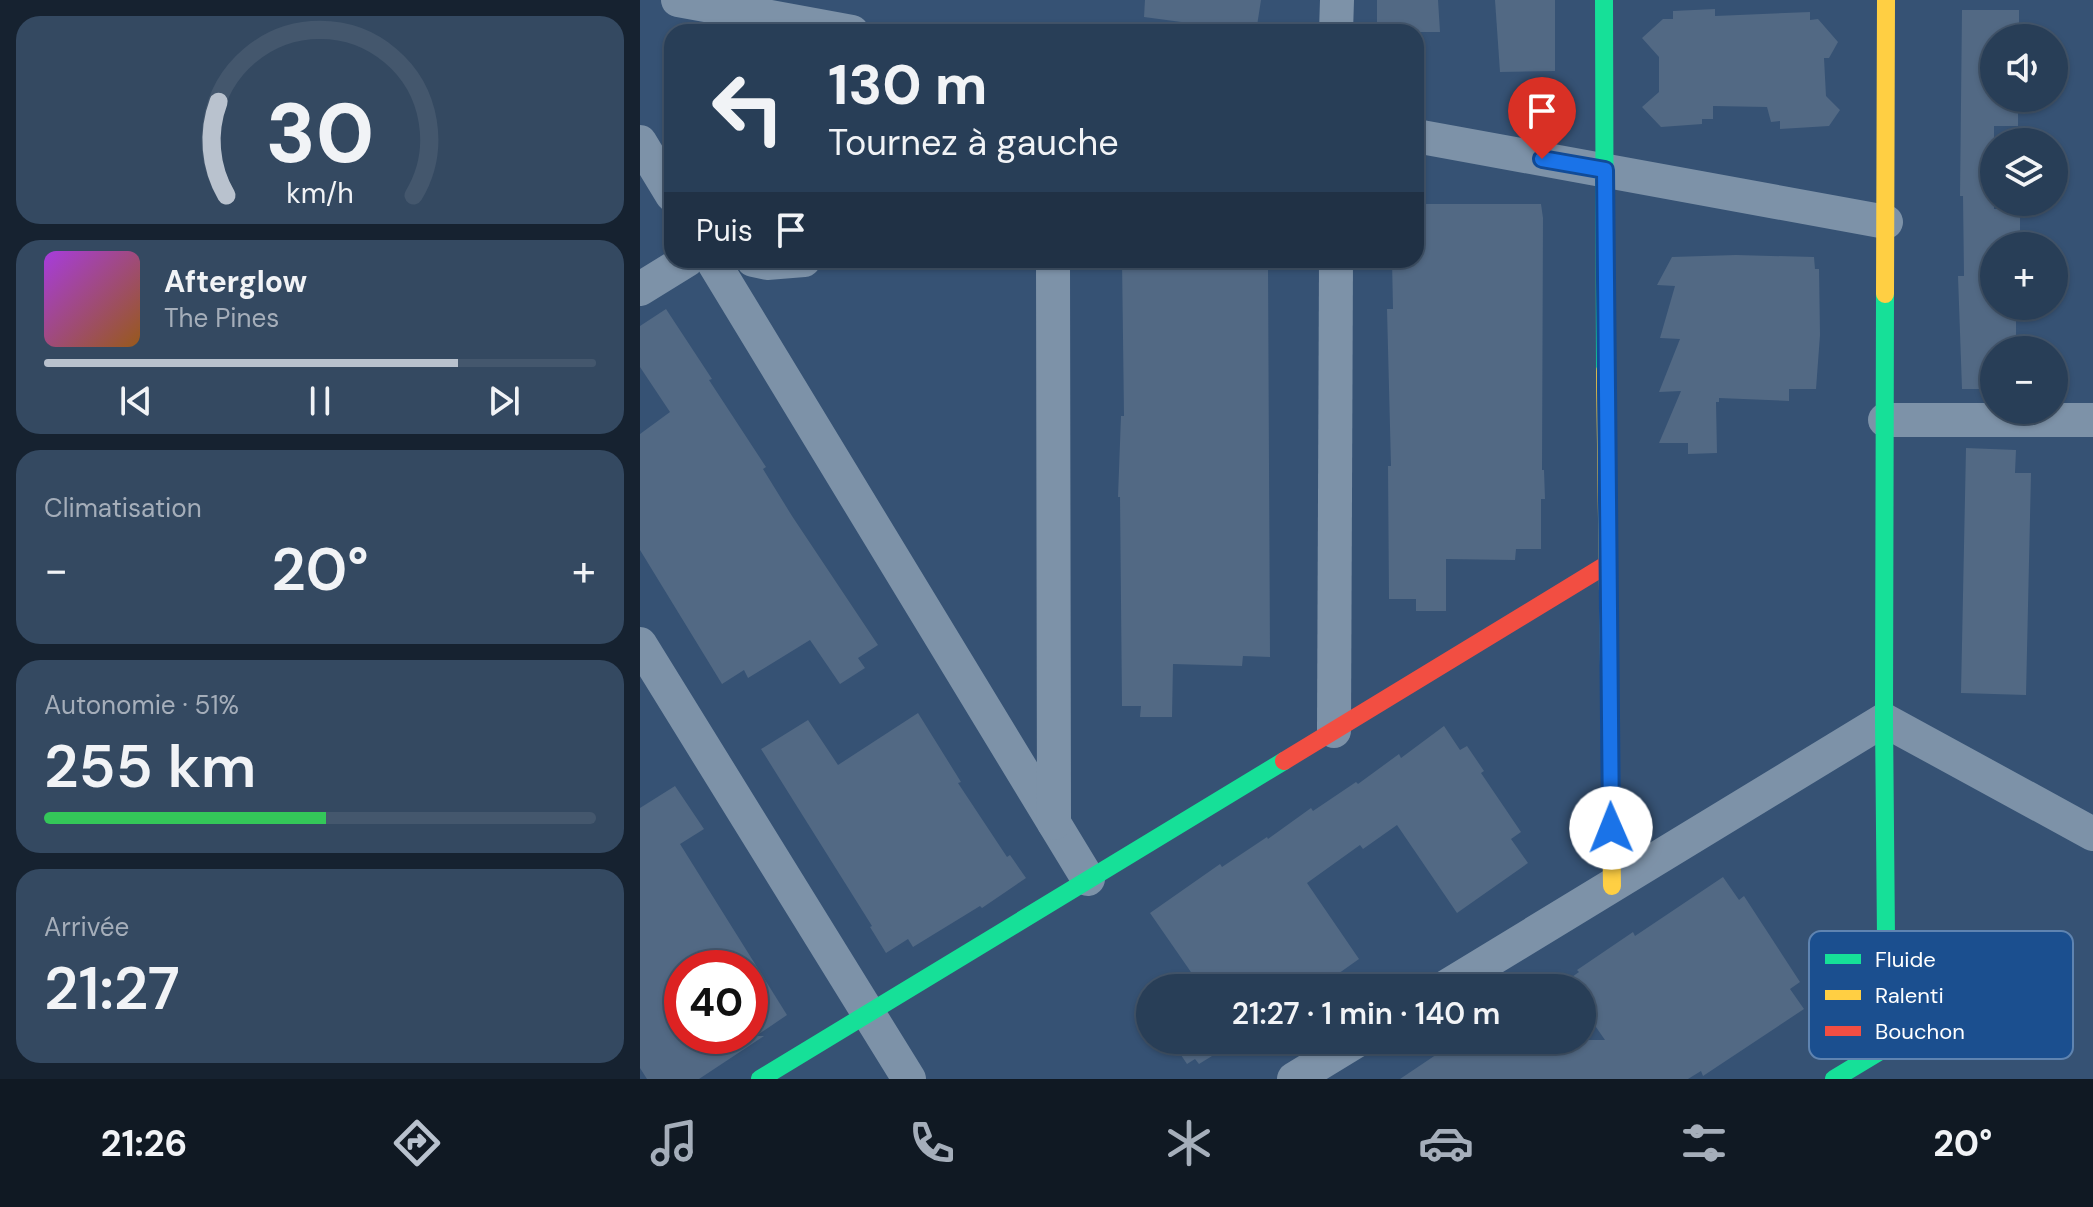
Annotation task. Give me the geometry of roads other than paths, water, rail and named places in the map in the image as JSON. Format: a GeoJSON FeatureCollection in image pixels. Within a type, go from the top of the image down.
{"type":"FeatureCollection","features":[{"type":"Feature","properties":{"kind":"street"},"geometry":{"type":"LineString","coordinates":[[678,0],[808,24]]}},
{"type":"Feature","properties":{"kind":"street"},"geometry":{"type":"LineString","coordinates":[[1336,24],[1337,0]]}},
{"type":"Feature","properties":{"kind":"street"},"geometry":{"type":"LineString","coordinates":[[1604,0],[1606,565],[1612,886]]}},
{"type":"Feature","properties":{"kind":"street"},"geometry":{"type":"LineString","coordinates":[[1886,0],[1886,931]]}},
{"type":"Feature","properties":{"kind":"street"},"geometry":{"type":"LineString","coordinates":[[1424,137],[1886,222]]}},
{"type":"Feature","properties":{"kind":"street"},"geometry":{"type":"LineString","coordinates":[[640,142],[664,182]]}},
{"type":"Feature","properties":{"kind":"street"},"geometry":{"type":"LineString","coordinates":[[640,289],[674,268]]}},
{"type":"Feature","properties":{"kind":"street"},"geometry":{"type":"LineString","coordinates":[[717,268],[1088,879]]}},
{"type":"Feature","properties":{"kind":"street"},"geometry":{"type":"LineString","coordinates":[[1053,268],[1054,823]]}},
{"type":"Feature","properties":{"kind":"street"},"geometry":{"type":"LineString","coordinates":[[1334,731],[1336,268]]}},
{"type":"Feature","properties":{"kind":"street"},"geometry":{"type":"LineString","coordinates":[[1885,420],[2093,420]]}},
{"type":"Feature","properties":{"kind":"street"},"geometry":{"type":"LineString","coordinates":[[760,1079],[1606,565]]}},
{"type":"Feature","properties":{"kind":"street"},"geometry":{"type":"LineString","coordinates":[[640,644],[909,1079]]}},
{"type":"Feature","properties":{"kind":"street"},"geometry":{"type":"LineString","coordinates":[[1884,720],[2093,834]]}},
{"type":"Feature","properties":{"kind":"street"},"geometry":{"type":"LineString","coordinates":[[1467,974],[1884,720]]}},
{"type":"Feature","properties":{"kind":"street"},"geometry":{"type":"LineString","coordinates":[[1294,1079],[1335,1054]]}},
{"type":"Feature","properties":{"kind":"street"},"geometry":{"type":"LineString","coordinates":[[1834,1079],[1867,1059]]}}]}
